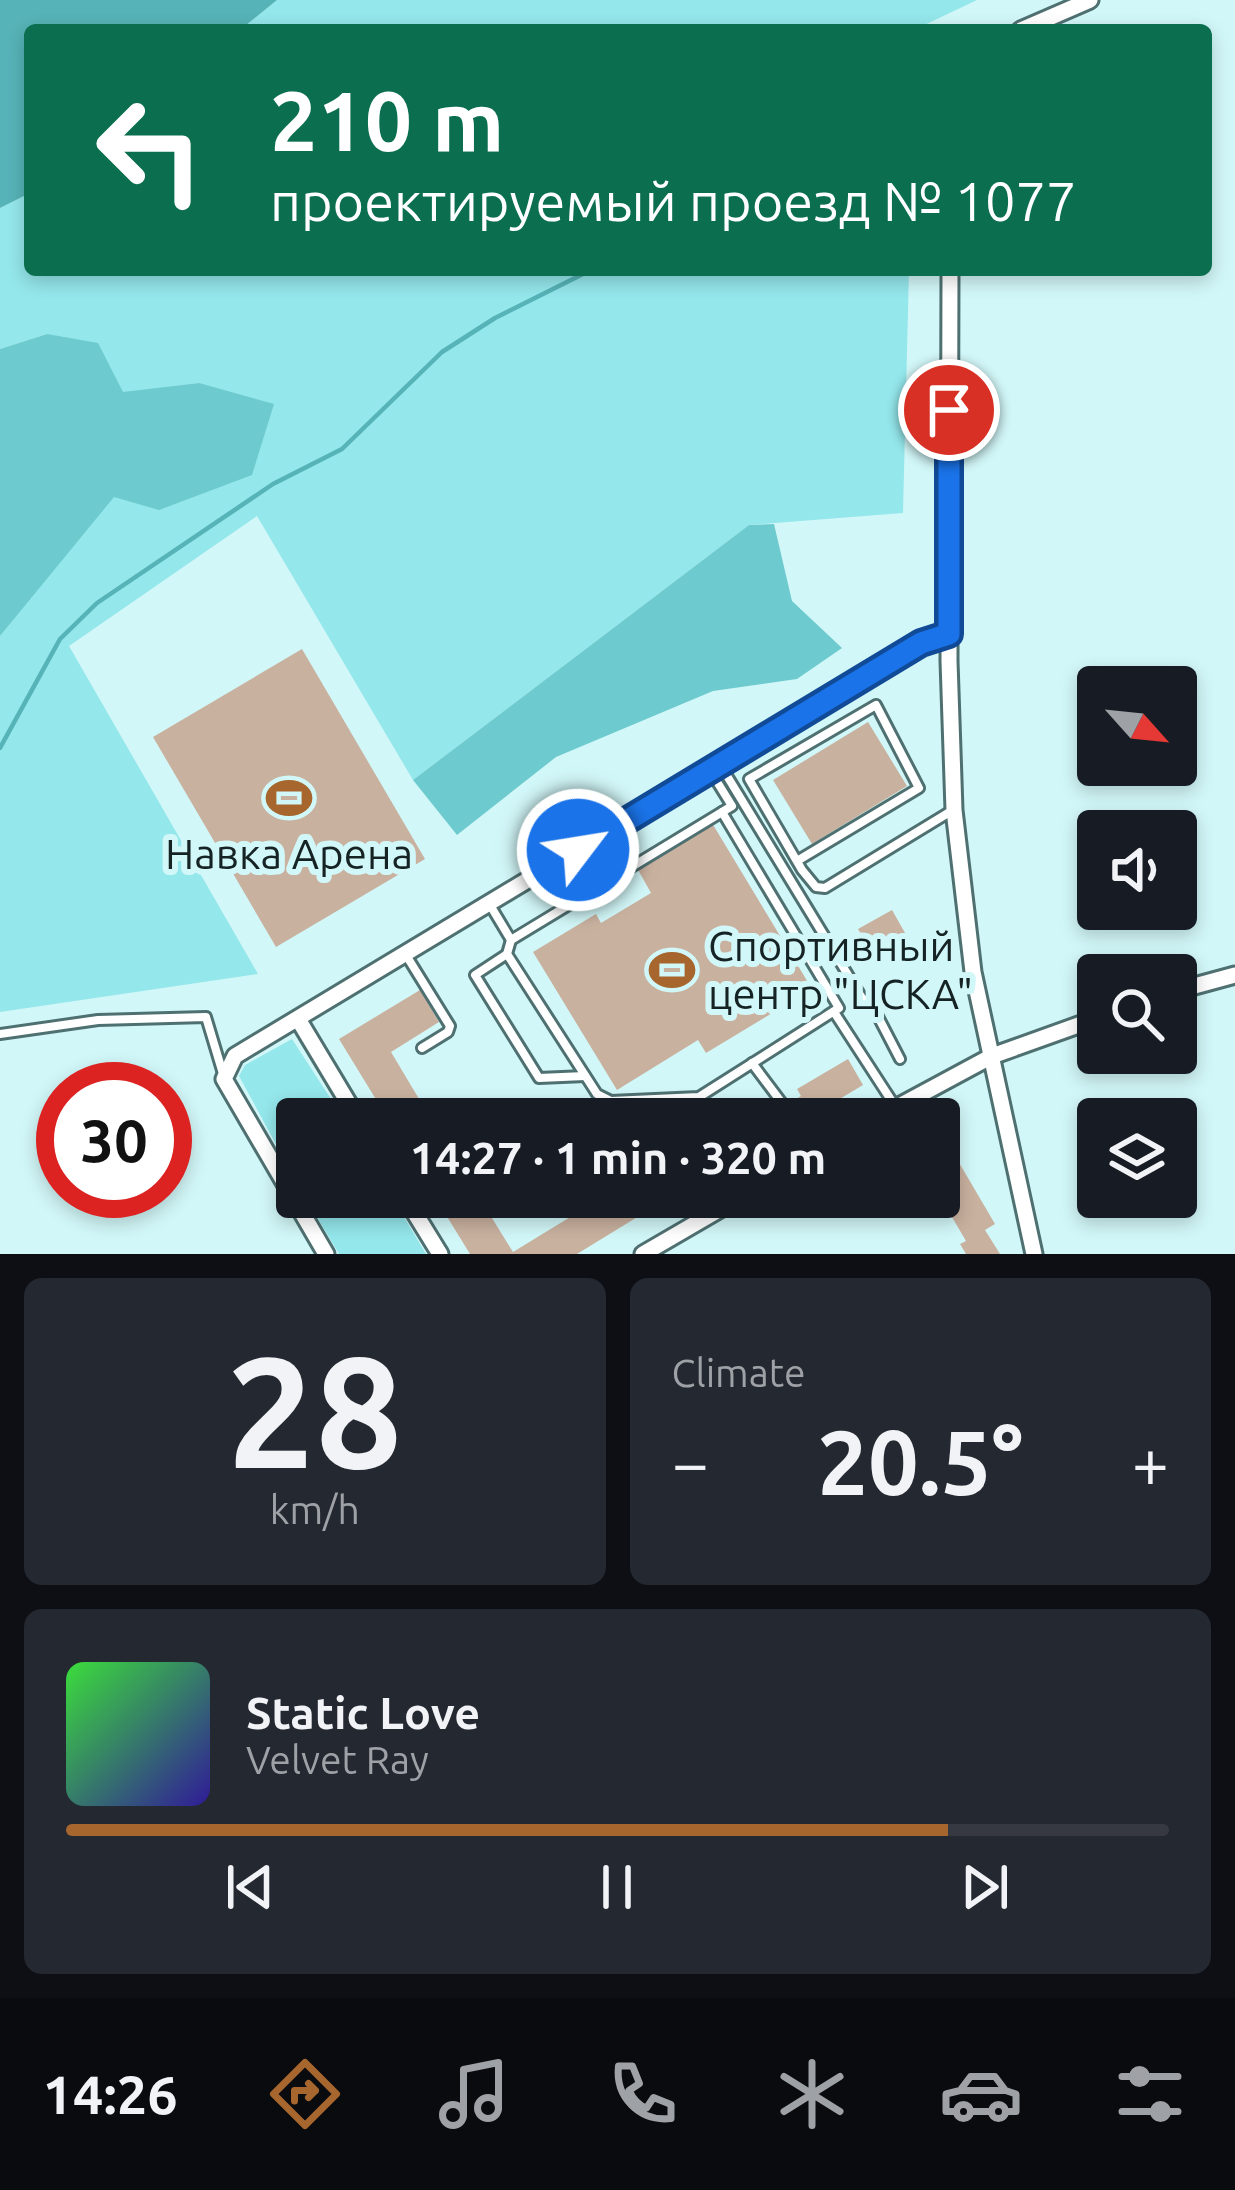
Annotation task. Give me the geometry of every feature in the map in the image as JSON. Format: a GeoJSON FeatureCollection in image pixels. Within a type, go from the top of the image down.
{"type":"FeatureCollection","features":[{"type":"Feature","properties":{"kind":"street"},"geometry":{"type":"LineString","coordinates":[[1035,24],[1090,0]]}},
{"type":"Feature","properties":{"kind":"street"},"geometry":{"type":"LineString","coordinates":[[950,276],[949,634],[955,810],[973,972],[1034,1254]]}},
{"type":"Feature","properties":{"kind":"street"},"geometry":{"type":"LineString","coordinates":[[326,1254],[224,1079],[235,1056],[921,643],[949,634]]}},
{"type":"Feature","properties":{"kind":"street"},"geometry":{"type":"LineString","coordinates":[[1197,985],[1235,975]]}},
{"type":"Feature","properties":{"kind":"street"},"geometry":{"type":"LineString","coordinates":[[298,1019],[345,1098]]}},
{"type":"Feature","properties":{"kind":"street"},"geometry":{"type":"LineString","coordinates":[[911,1098],[992,1055],[1077,1025]]}},
{"type":"Feature","properties":{"kind":"street"},"geometry":{"type":"LineString","coordinates":[[418,1218],[440,1254]]}},
{"type":"Feature","properties":{"kind":"street"},"geometry":{"type":"LineString","coordinates":[[643,1254],[704,1218]]}},
{"type":"Feature","properties":{"kind":"lane"},"geometry":{"type":"LineString","coordinates":[[797,861],[919,788],[876,705],[749,779],[797,861],[817,887],[825,888],[955,810]]}},
{"type":"Feature","properties":{"kind":"lane"},"geometry":{"type":"LineString","coordinates":[[511,940],[732,806],[715,767]]}},
{"type":"Feature","properties":{"kind":"lane"},"geometry":{"type":"LineString","coordinates":[[715,767],[862,998],[872,1005],[900,1059]]}},
{"type":"Feature","properties":{"kind":"lane"},"geometry":{"type":"LineString","coordinates":[[489,904],[511,940],[508,954],[597,1094],[611,1101],[700,1097],[839,1008],[722,812]]}},
{"type":"Feature","properties":{"kind":"lane"},"geometry":{"type":"LineString","coordinates":[[405,954],[450,1026],[422,1048]]}},
{"type":"Feature","properties":{"kind":"lane"},"geometry":{"type":"LineString","coordinates":[[508,954],[475,975],[539,1078],[585,1076]]}},
{"type":"Feature","properties":{"kind":"lane"},"geometry":{"type":"LineString","coordinates":[[833,1012],[891,1098]]}},
{"type":"Feature","properties":{"kind":"lane"},"geometry":{"type":"LineString","coordinates":[[0,1034],[98,1020],[206,1017],[224,1079]]}},
{"type":"Feature","properties":{"kind":"lane"},"geometry":{"type":"LineString","coordinates":[[752,1064],[778,1098]]}},
{"type":"Feature","properties":{"kind":"shaded area"},"geometry":{"type":"Polygon","coordinates":[[[0,0],[277,0],[247,24],[24,24],[24,196],[0,208],[0,0]]]}},
{"type":"Feature","properties":{"kind":"shaded area"},"geometry":{"type":"Polygon","coordinates":[[[277,0],[977,0],[927,24],[247,24],[277,0]]]}},
{"type":"Feature","properties":{"kind":"shaded area"},"geometry":{"type":"Polygon","coordinates":[[[24,196],[24,276],[909,276],[903,513],[749,525],[413,780],[257,516],[69,646],[258,974],[0,1012],[0,636],[199,383],[123,393],[47,334],[0,349],[0,208],[24,196]]]}},
{"type":"Feature","properties":{"kind":"shaded area"},"geometry":{"type":"Polygon","coordinates":[[[47,334],[98,343],[123,392],[199,383],[274,404],[252,475],[159,510],[114,497],[0,636],[0,349],[47,334]]]}},
{"type":"Feature","properties":{"kind":"shaded area"},"geometry":{"type":"Polygon","coordinates":[[[774,524],[792,601],[842,648],[797,679],[713,691],[556,757],[457,835],[413,780],[749,525],[774,524]]]}},
{"type":"Feature","properties":{"kind":"shaded area"},"geometry":{"type":"Polygon","coordinates":[[[292,1039],[330,1098],[276,1098],[276,1144],[239,1076],[245,1065],[292,1039]]]}},
{"type":"Feature","properties":{"kind":"shaded area"},"geometry":{"type":"Polygon","coordinates":[[[318,1218],[405,1218],[426,1254],[339,1254],[318,1218]]]}},
{"type":"Feature","properties":{"kind":"building","name":"Навка Арена"},"geometry":{"type":"Polygon","coordinates":[[[302,649],[425,859],[276,947],[153,737],[302,649]]]}},
{"type":"Feature","properties":{"kind":"building"},"geometry":{"type":"Polygon","coordinates":[[[868,722],[907,786],[812,844],[773,780],[868,722]]]}},
{"type":"Feature","properties":{"kind":"building","name":"Спортивный центр \"ЦСКА\""},"geometry":{"type":"Polygon","coordinates":[[[712,823],[812,989],[706,1053],[698,1040],[617,1090],[533,952],[596,914],[601,923],[651,893],[637,868],[712,823]]]}},
{"type":"Feature","properties":{"kind":"building"},"geometry":{"type":"Polygon","coordinates":[[[892,910],[913,947],[879,967],[858,929],[892,910]]]}},
{"type":"Feature","properties":{"kind":"building"},"geometry":{"type":"Polygon","coordinates":[[[420,990],[439,1022],[391,1052],[418,1098],[375,1098],[339,1039],[420,990]]]}},
{"type":"Feature","properties":{"kind":"building"},"geometry":{"type":"Polygon","coordinates":[[[848,1059],[863,1085],[841,1098],[798,1098],[797,1089],[848,1059]]]}},
{"type":"Feature","properties":{"kind":"building"},"geometry":{"type":"Polygon","coordinates":[[[960,1164],[995,1224],[985,1230],[1000,1254],[966,1254],[960,1244],[966,1241],[952,1218],[960,1218],[960,1164]]]}},
{"type":"Feature","properties":{"kind":"building"},"geometry":{"type":"Polygon","coordinates":[[[448,1218],[492,1218],[513,1252],[569,1218],[636,1218],[577,1254],[470,1254],[448,1218]]]}},
{"type":"Feature","properties":{"kind":"waterway"},"geometry":{"type":"LineString","coordinates":[[0,748],[60,639],[97,603],[273,484],[342,449],[442,352],[495,318],[579,276]]}},
{"type":"Feature","properties":{"kind":"place","name":"Навка Арена"},"geometry":{"type":"Point","coordinates":[289,798]}},
{"type":"Feature","properties":{"kind":"place","name":"Спортивный центр \"ЦСКА\""},"geometry":{"type":"Point","coordinates":[672,970]}},
{"type":"Feature","properties":{"kind":"route"},"geometry":{"type":"LineString","coordinates":[[578,850],[921,643],[949,634],[949,410]]}}]}
